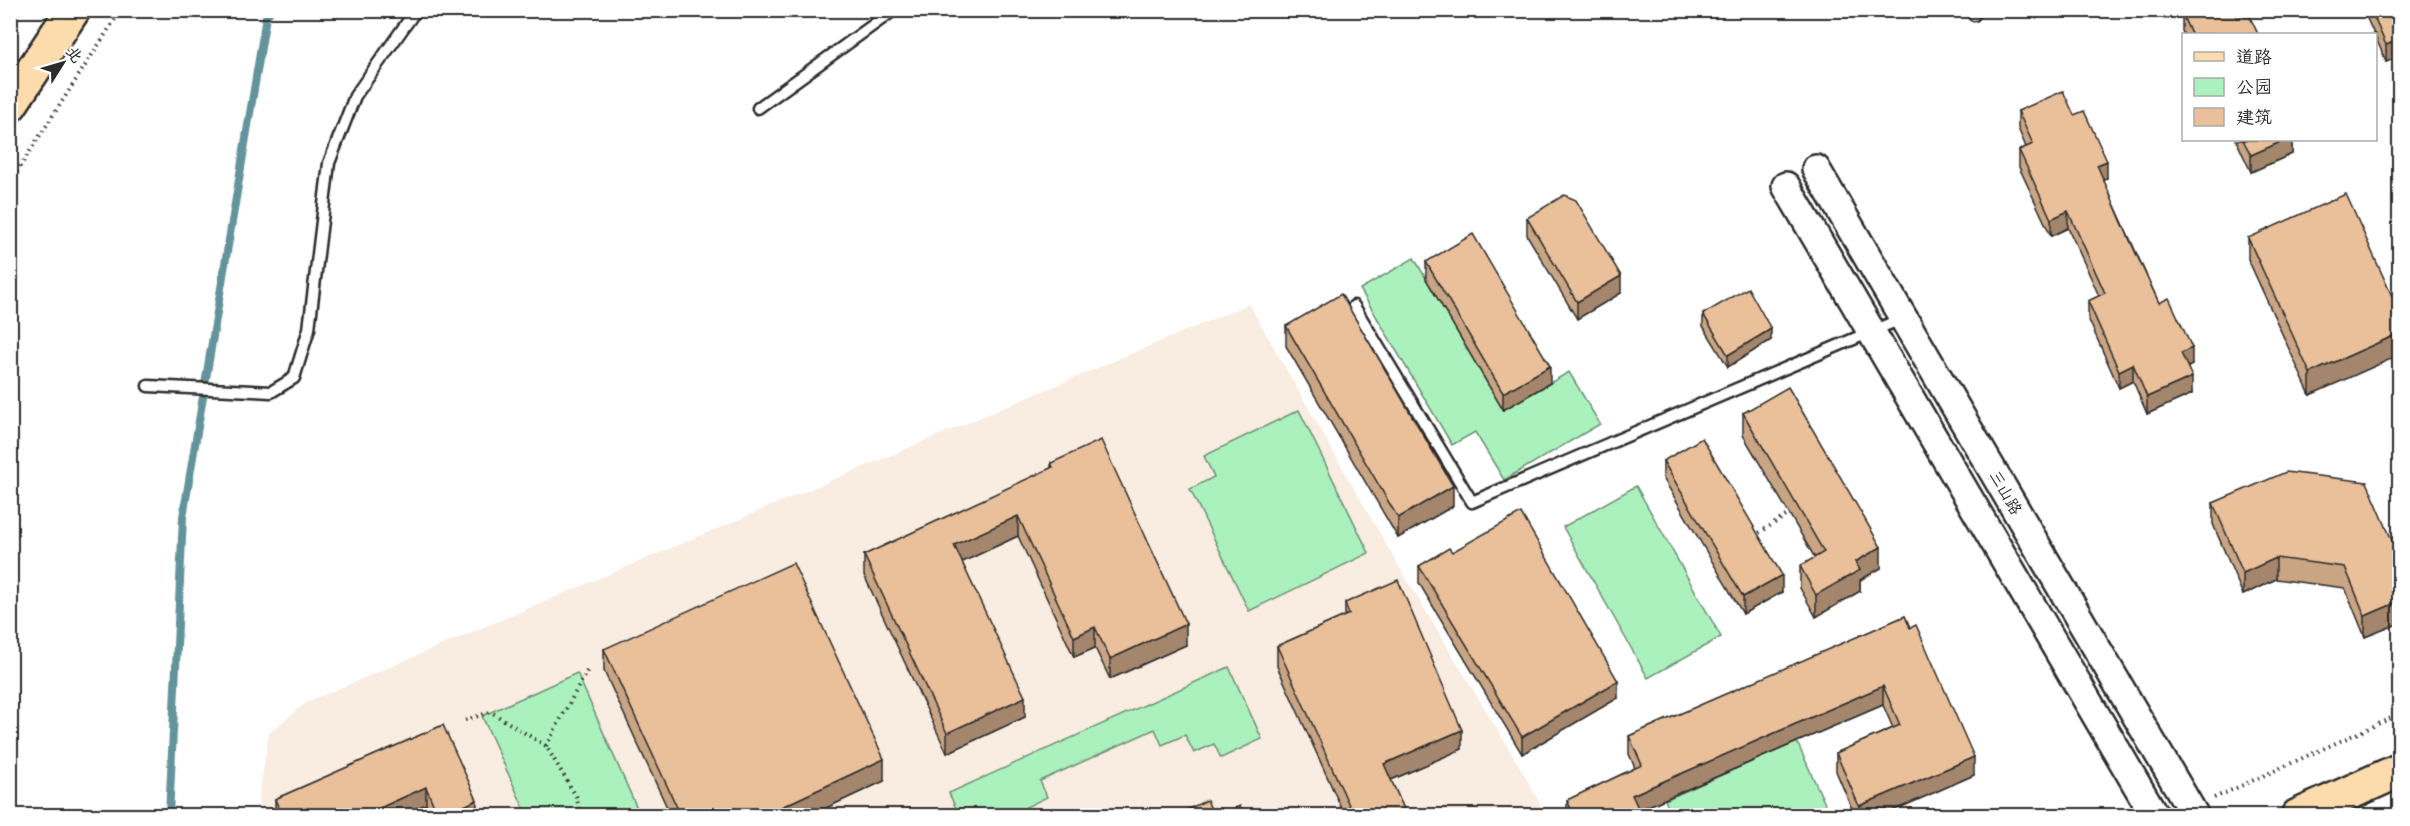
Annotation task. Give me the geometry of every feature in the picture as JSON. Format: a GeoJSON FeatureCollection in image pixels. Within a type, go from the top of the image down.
{"type":"FeatureCollection","features":[{"type":"Feature","properties":{"kind":"main road"},"geometry":{"type":"LineString","coordinates":[[10,105],[73,10]]}},
{"type":"Feature","properties":{"kind":"main road"},"geometry":{"type":"LineString","coordinates":[[2298,816],[2400,770]]}},
{"type":"Feature","properties":{"kind":"street","name":"三山路"},"geometry":{"type":"LineString","coordinates":[[1816,169],[2193,812]]}},
{"type":"Feature","properties":{"kind":"street","name":"三山路"},"geometry":{"type":"LineString","coordinates":[[1786,186],[2155,816]]}},
{"type":"Feature","properties":{"kind":"lane"},"geometry":{"type":"LineString","coordinates":[[148,386],[271,392],[294,378],[309,329],[329,163],[355,96],[416,10]]}},
{"type":"Feature","properties":{"kind":"lane"},"geometry":{"type":"LineString","coordinates":[[758,108],[894,10]]}},
{"type":"Feature","properties":{"kind":"lane"},"geometry":{"type":"LineString","coordinates":[[1354,306],[1472,502],[1870,330],[1903,318]]}},
{"type":"Feature","properties":{"kind":"path"},"geometry":{"type":"LineString","coordinates":[[10,182],[121,10]]}},
{"type":"Feature","properties":{"kind":"path"},"geometry":{"type":"LineString","coordinates":[[1750,538],[1789,514]]}},
{"type":"Feature","properties":{"kind":"path"},"geometry":{"type":"LineString","coordinates":[[546,746],[588,669]]}},
{"type":"Feature","properties":{"kind":"path"},"geometry":{"type":"LineString","coordinates":[[465,720],[491,712],[546,746],[576,796],[581,816]]}},
{"type":"Feature","properties":{"kind":"path"},"geometry":{"type":"LineString","coordinates":[[2193,812],[2400,714]]}},
{"type":"Feature","properties":{"kind":"shaded area"},"geometry":{"type":"Polygon","coordinates":[[[1249,304],[1396,562],[1524,774],[1546,815],[256,816],[269,733],[307,702],[1249,304]]]}},
{"type":"Feature","properties":{"kind":"green space"},"geometry":{"type":"Polygon","coordinates":[[[1414,258],[1503,410],[1569,372],[1600,424],[1504,480],[1475,432],[1452,445],[1360,289],[1414,258]]]}},
{"type":"Feature","properties":{"kind":"green space"},"geometry":{"type":"Polygon","coordinates":[[[1299,410],[1369,553],[1249,611],[1190,489],[1214,477],[1204,456],[1299,410]]]}},
{"type":"Feature","properties":{"kind":"green space"},"geometry":{"type":"Polygon","coordinates":[[[1636,486],[1721,637],[1648,678],[1563,527],[1636,486]]]}},
{"type":"Feature","properties":{"kind":"green space"},"geometry":{"type":"Polygon","coordinates":[[[1229,667],[1262,739],[1221,758],[1214,744],[1194,753],[1185,735],[1162,745],[1155,729],[1040,781],[1047,797],[1026,807],[1030,815],[959,815],[949,793],[1229,667]]]}},
{"type":"Feature","properties":{"kind":"green space"},"geometry":{"type":"Polygon","coordinates":[[[577,673],[640,815],[527,815],[482,716],[577,673]]]}},
{"type":"Feature","properties":{"kind":"green space"},"geometry":{"type":"Polygon","coordinates":[[[1797,742],[1830,815],[1671,815],[1665,800],[1797,742]]]}},
{"type":"Feature","properties":{"kind":"building"},"geometry":{"type":"Polygon","coordinates":[[[2190,10],[2234,10],[2238,18],[2248,13],[2258,33],[2191,33],[2182,14],[2190,10]]]}},
{"type":"Feature","properties":{"kind":"building"},"geometry":{"type":"Polygon","coordinates":[[[2371,10],[2400,10],[2400,39],[2386,45],[2371,10]]]}},
{"type":"Feature","properties":{"kind":"building"},"geometry":{"type":"Polygon","coordinates":[[[2063,91],[2074,115],[2084,111],[2107,161],[2097,165],[2127,234],[2159,303],[2169,298],[2192,348],[2181,353],[2192,377],[2147,397],[2133,364],[2119,371],[2088,301],[2105,293],[2068,211],[2051,219],[2019,150],[2033,144],[2018,111],[2063,91]]]}},
{"type":"Feature","properties":{"kind":"building"},"geometry":{"type":"Polygon","coordinates":[[[2244,141],[2283,141],[2251,155],[2244,141]]]}},
{"type":"Feature","properties":{"kind":"building"},"geometry":{"type":"Polygon","coordinates":[[[2346,194],[2400,314],[2400,333],[2310,373],[2248,238],[2346,194]]]}},
{"type":"Feature","properties":{"kind":"building"},"geometry":{"type":"Polygon","coordinates":[[[1564,195],[1576,200],[1621,276],[1577,302],[1527,218],[1564,195]]]}},
{"type":"Feature","properties":{"kind":"building"},"geometry":{"type":"Polygon","coordinates":[[[1473,234],[1550,366],[1503,393],[1426,262],[1473,234]]]}},
{"type":"Feature","properties":{"kind":"building"},"geometry":{"type":"Polygon","coordinates":[[[1748,288],[1771,329],[1728,355],[1703,314],[1748,288]]]}},
{"type":"Feature","properties":{"kind":"building"},"geometry":{"type":"Polygon","coordinates":[[[1341,294],[1453,486],[1398,518],[1286,326],[1341,294]]]}},
{"type":"Feature","properties":{"kind":"building"},"geometry":{"type":"Polygon","coordinates":[[[1788,387],[1881,547],[1855,562],[1860,570],[1816,595],[1800,566],[1824,552],[1743,413],[1788,387]]]}},
{"type":"Feature","properties":{"kind":"building"},"geometry":{"type":"Polygon","coordinates":[[[1702,438],[1782,575],[1743,597],[1663,461],[1702,438]]]}},
{"type":"Feature","properties":{"kind":"building"},"geometry":{"type":"Polygon","coordinates":[[[1101,440],[1186,624],[1110,659],[1095,627],[1074,637],[1018,516],[954,545],[1025,697],[947,733],[864,555],[1053,467],[1051,463],[1101,440]]]}},
{"type":"Feature","properties":{"kind":"building"},"geometry":{"type":"Polygon","coordinates":[[[2286,472],[2367,482],[2400,559],[2400,601],[2365,616],[2345,567],[2276,558],[2243,573],[2213,503],[2286,472]]]}},
{"type":"Feature","properties":{"kind":"building"},"geometry":{"type":"Polygon","coordinates":[[[1521,513],[1618,681],[1522,737],[1419,566],[1449,548],[1452,552],[1521,513]]]}},
{"type":"Feature","properties":{"kind":"building"},"geometry":{"type":"Polygon","coordinates":[[[793,563],[884,759],[762,816],[681,816],[604,649],[793,563]]]}},
{"type":"Feature","properties":{"kind":"building"},"geometry":{"type":"Polygon","coordinates":[[[1398,580],[1462,730],[1384,764],[1407,816],[1354,816],[1277,646],[1349,614],[1345,603],[1398,580]]]}},
{"type":"Feature","properties":{"kind":"building"},"geometry":{"type":"Polygon","coordinates":[[[1905,616],[1910,628],[1916,625],[1974,757],[1859,806],[1836,753],[1900,725],[1883,686],[1632,795],[1642,816],[1574,816],[1567,800],[1642,765],[1629,736],[1905,616]]]}},
{"type":"Feature","properties":{"kind":"building"},"geometry":{"type":"Polygon","coordinates":[[[443,725],[477,800],[438,816],[426,787],[362,816],[282,816],[275,799],[443,725]]]}},
{"type":"Feature","properties":{"kind":"building"},"geometry":{"type":"Polygon","coordinates":[[[1207,800],[1214,816],[1174,816],[1207,800]]]}},
{"type":"Feature","properties":{"kind":"building"},"geometry":{"type":"Polygon","coordinates":[[[1240,806],[1244,816],[1217,816],[1240,806]]]}},
{"type":"Feature","properties":{"kind":"building"},"geometry":{"type":"Polygon","coordinates":[[[908,809],[911,816],[894,816],[908,809]]]}},
{"type":"Feature","properties":{"kind":"building"},"geometry":{"type":"Polygon","coordinates":[[[1269,809],[1272,816],[1252,816],[1269,809]]]}},
{"type":"Feature","properties":{"kind":"waterway"},"geometry":{"type":"LineString","coordinates":[[169,816],[183,517],[266,17],[271,10]]}}]}
